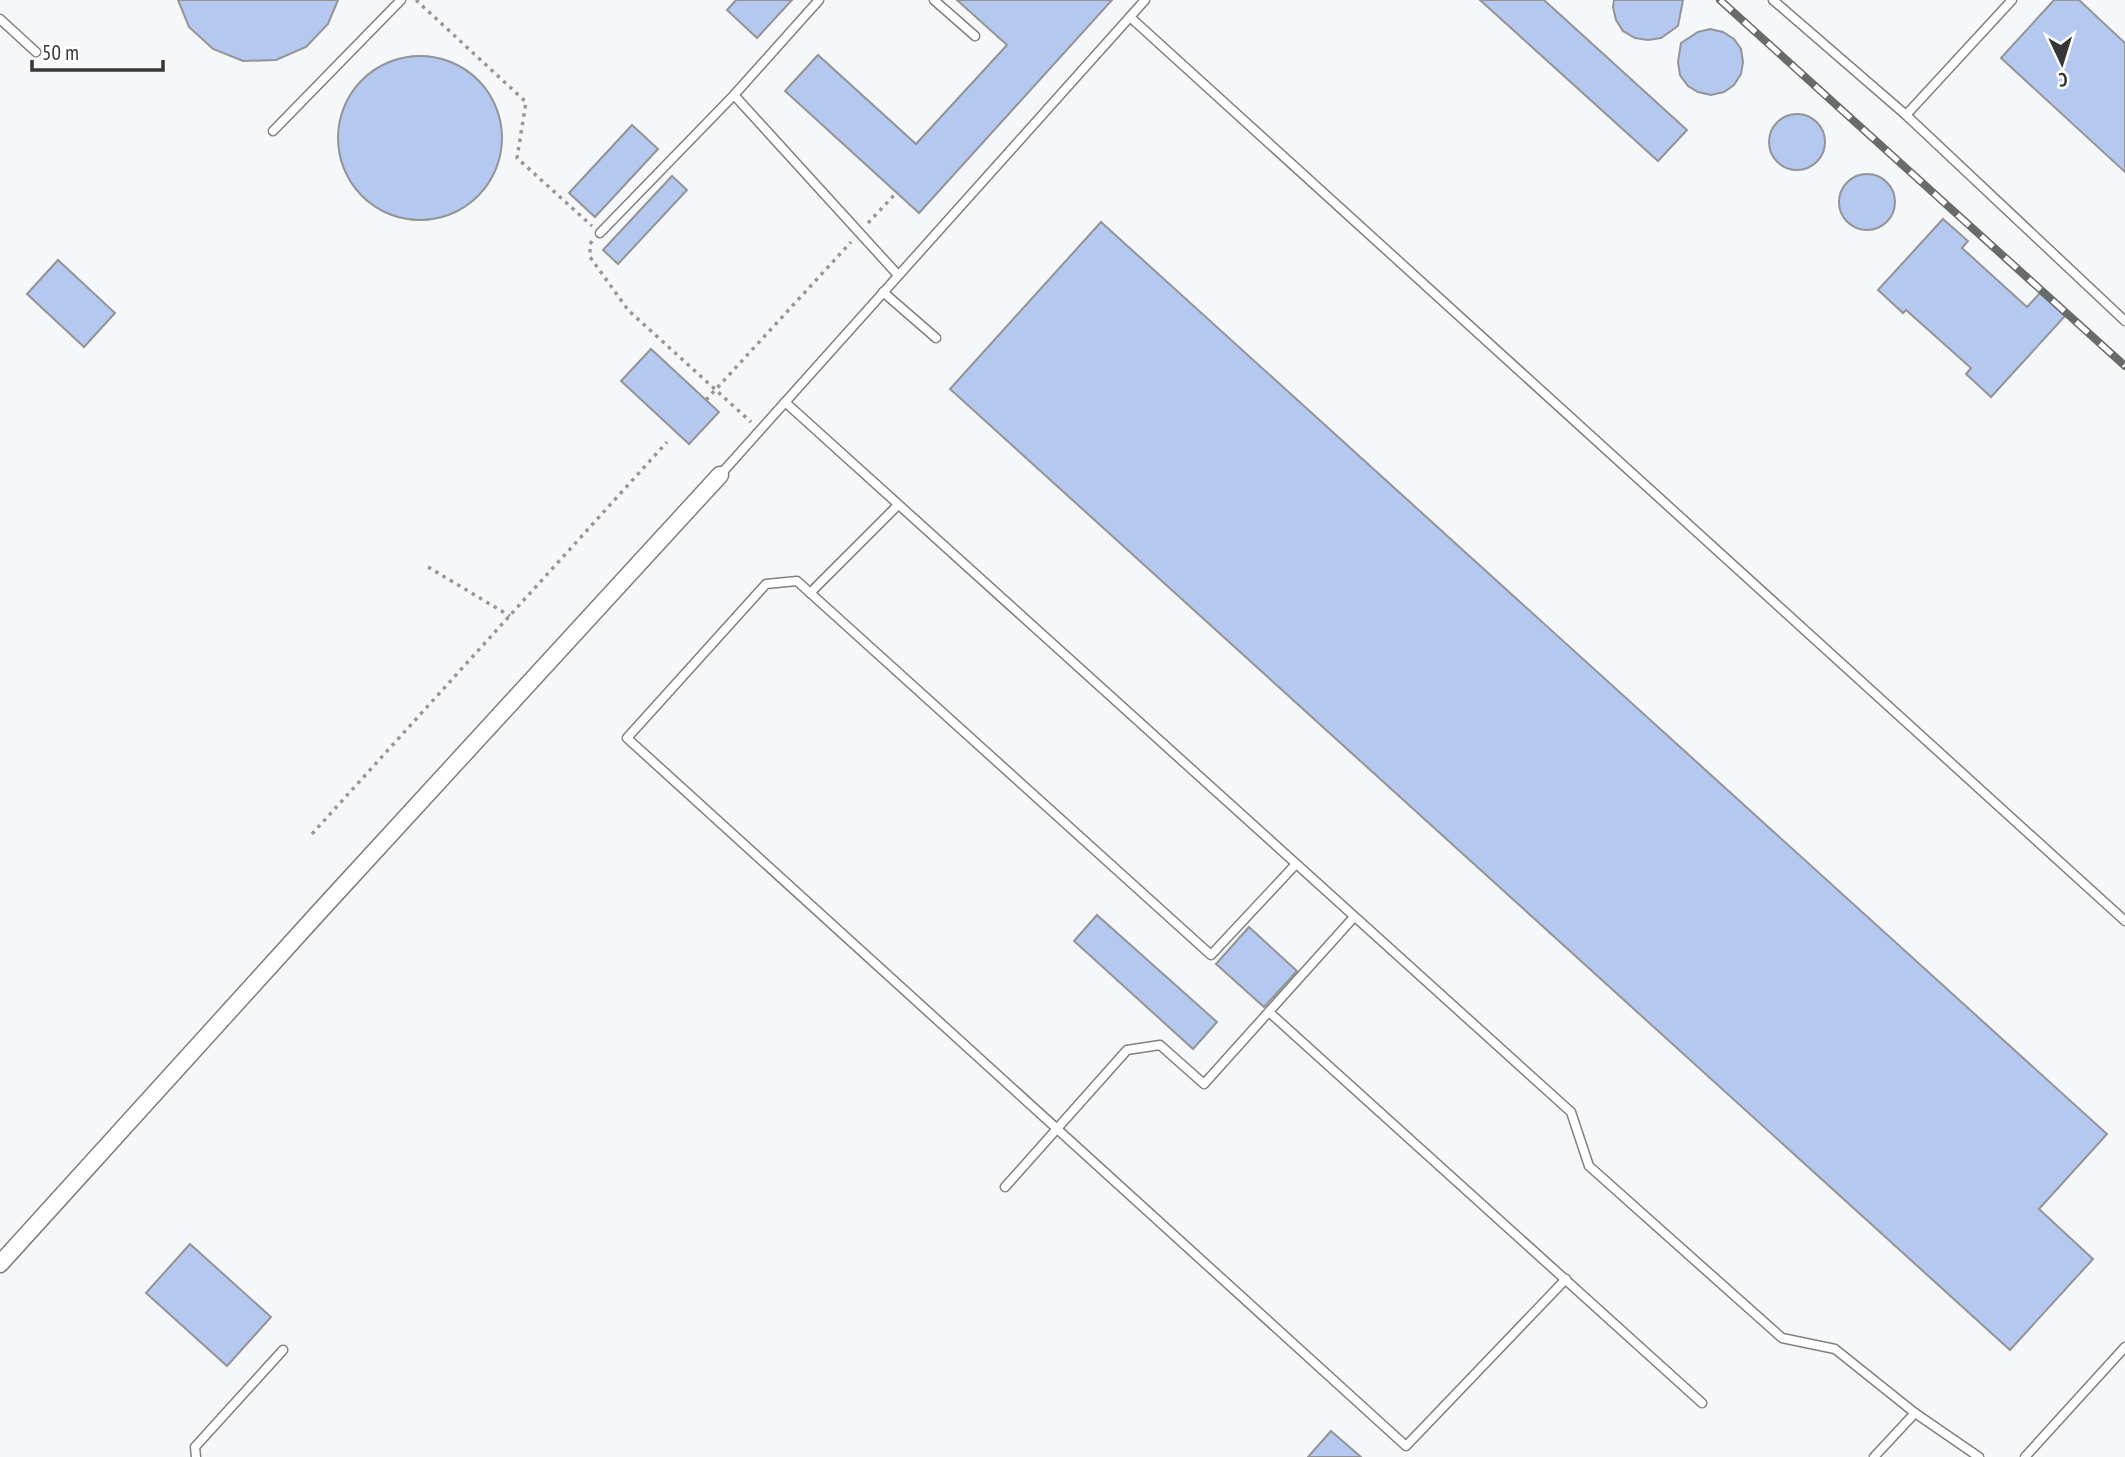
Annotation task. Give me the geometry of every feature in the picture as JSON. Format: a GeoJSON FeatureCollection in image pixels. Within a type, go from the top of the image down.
{"type":"FeatureCollection","features":[{"type":"Feature","properties":{"kind":"street"},"geometry":{"type":"LineString","coordinates":[[0,1264],[720,475]]}},
{"type":"Feature","properties":{"kind":"lane"},"geometry":{"type":"LineString","coordinates":[[273,131],[401,0]]}},
{"type":"Feature","properties":{"kind":"lane"},"geometry":{"type":"LineString","coordinates":[[600,233],[734,95],[819,0]]}},
{"type":"Feature","properties":{"kind":"lane"},"geometry":{"type":"LineString","coordinates":[[934,0],[975,36]]}},
{"type":"Feature","properties":{"kind":"lane"},"geometry":{"type":"LineString","coordinates":[[720,475],[1144,0]]}},
{"type":"Feature","properties":{"kind":"lane"},"geometry":{"type":"LineString","coordinates":[[1773,0],[1906,116],[2125,321]]}},
{"type":"Feature","properties":{"kind":"lane"},"geometry":{"type":"LineString","coordinates":[[1906,116],[2012,0]]}},
{"type":"Feature","properties":{"kind":"lane"},"geometry":{"type":"LineString","coordinates":[[1129,17],[2125,921]]}},
{"type":"Feature","properties":{"kind":"lane"},"geometry":{"type":"LineString","coordinates":[[0,19],[36,52]]}},
{"type":"Feature","properties":{"kind":"lane"},"geometry":{"type":"LineString","coordinates":[[734,95],[898,275]]}},
{"type":"Feature","properties":{"kind":"lane"},"geometry":{"type":"LineString","coordinates":[[883,292],[936,338]]}},
{"type":"Feature","properties":{"kind":"lane"},"geometry":{"type":"LineString","coordinates":[[785,402],[1571,1112],[1589,1166],[1772,1329],[1783,1338],[1835,1349],[1915,1413],[1979,1457]]}},
{"type":"Feature","properties":{"kind":"lane"},"geometry":{"type":"LineString","coordinates":[[810,593],[898,505]]}},
{"type":"Feature","properties":{"kind":"lane"},"geometry":{"type":"LineString","coordinates":[[1296,864],[1211,955],[797,581],[766,584],[627,738],[1406,1446],[1566,1279]]}},
{"type":"Feature","properties":{"kind":"lane"},"geometry":{"type":"LineString","coordinates":[[1004,1187],[1127,1050],[1160,1045],[1204,1084],[1354,917]]}},
{"type":"Feature","properties":{"kind":"lane"},"geometry":{"type":"LineString","coordinates":[[1269,1012],[1702,1403]]}},
{"type":"Feature","properties":{"kind":"lane"},"geometry":{"type":"LineString","coordinates":[[2025,1457],[2125,1347]]}},
{"type":"Feature","properties":{"kind":"lane"},"geometry":{"type":"LineString","coordinates":[[195,1457],[195,1447],[283,1350]]}},
{"type":"Feature","properties":{"kind":"lane"},"geometry":{"type":"LineString","coordinates":[[1874,1457],[1915,1413]]}},
{"type":"Feature","properties":{"kind":"path"},"geometry":{"type":"LineString","coordinates":[[416,0],[526,102],[517,158],[600,233],[590,244],[590,257],[628,310],[760,430]]}},
{"type":"Feature","properties":{"kind":"path"},"geometry":{"type":"LineString","coordinates":[[706,400],[897,192]]}},
{"type":"Feature","properties":{"kind":"path"},"geometry":{"type":"LineString","coordinates":[[312,834],[667,442]]}},
{"type":"Feature","properties":{"kind":"path"},"geometry":{"type":"LineString","coordinates":[[428,567],[510,616]]}},
{"type":"Feature","properties":{"kind":"building"},"geometry":{"type":"Polygon","coordinates":[[[178,0],[338,0],[328,24],[306,47],[276,60],[243,61],[213,49],[189,27],[178,0]]]}},
{"type":"Feature","properties":{"kind":"building"},"geometry":{"type":"Polygon","coordinates":[[[736,0],[792,0],[757,38],[727,10],[736,0]]]}},
{"type":"Feature","properties":{"kind":"building"},"geometry":{"type":"Polygon","coordinates":[[[957,0],[1112,0],[919,213],[785,91],[818,55],[916,144],[1007,45],[957,0]]]}},
{"type":"Feature","properties":{"kind":"building"},"geometry":{"type":"Polygon","coordinates":[[[1480,0],[1544,0],[1687,130],[1658,161],[1480,0]]]}},
{"type":"Feature","properties":{"kind":"building"},"geometry":{"type":"Polygon","coordinates":[[[1614,0],[1683,0],[1678,26],[1661,38],[1635,38],[1623,31],[1616,20],[1614,0]]]}},
{"type":"Feature","properties":{"kind":"building"},"geometry":{"type":"Polygon","coordinates":[[[2054,0],[2079,0],[2125,43],[2125,172],[2001,58],[2054,0]]]}},
{"type":"Feature","properties":{"kind":"building"},"geometry":{"type":"Polygon","coordinates":[[[1710,29],[1723,32],[1734,39],[1741,49],[1743,62],[1741,74],[1734,85],[1724,92],[1711,95],[1688,86],[1680,75],[1678,62],[1681,43],[1698,32],[1710,29]]]}},
{"type":"Feature","properties":{"kind":"building"},"geometry":{"type":"Polygon","coordinates":[[[420,56],[452,62],[466,69],[478,80],[489,92],[496,106],[502,138],[496,170],[489,184],[478,196],[466,207],[452,214],[420,220],[388,214],[374,207],[362,196],[351,184],[344,170],[338,138],[344,106],[351,92],[362,80],[374,69],[388,62],[420,56]]]}},
{"type":"Feature","properties":{"kind":"building"},"geometry":{"type":"Polygon","coordinates":[[[1792,114],[1802,114],[1817,122],[1823,131],[1823,153],[1817,162],[1802,170],[1792,170],[1774,158],[1769,147],[1769,137],[1781,119],[1792,114]]]}},
{"type":"Feature","properties":{"kind":"building"},"geometry":{"type":"Polygon","coordinates":[[[632,125],[658,149],[595,217],[569,193],[632,125]]]}},
{"type":"Feature","properties":{"kind":"building"},"geometry":{"type":"Polygon","coordinates":[[[1862,174],[1872,174],[1887,182],[1893,191],[1893,213],[1887,222],[1872,230],[1862,230],[1844,218],[1839,207],[1839,197],[1851,179],[1862,174]]]}},
{"type":"Feature","properties":{"kind":"building"},"geometry":{"type":"Polygon","coordinates":[[[672,176],[687,190],[618,264],[603,250],[672,176]]]}},
{"type":"Feature","properties":{"kind":"building"},"geometry":{"type":"Polygon","coordinates":[[[1943,219],[1968,241],[1962,248],[2027,307],[2040,293],[2065,316],[1991,397],[1966,374],[1971,368],[1906,310],[1903,313],[1878,290],[1943,219]]]}},
{"type":"Feature","properties":{"kind":"building"},"geometry":{"type":"Polygon","coordinates":[[[1101,222],[2107,1134],[2039,1209],[2093,1259],[2010,1350],[950,389],[1101,222]]]}},
{"type":"Feature","properties":{"kind":"building"},"geometry":{"type":"Polygon","coordinates":[[[58,260],[115,313],[84,347],[27,294],[58,260]]]}},
{"type":"Feature","properties":{"kind":"building"},"geometry":{"type":"Polygon","coordinates":[[[651,349],[719,412],[689,444],[621,381],[651,349]]]}},
{"type":"Feature","properties":{"kind":"building"},"geometry":{"type":"Polygon","coordinates":[[[1097,915],[1217,1022],[1193,1049],[1074,941],[1097,915]]]}},
{"type":"Feature","properties":{"kind":"building"},"geometry":{"type":"Polygon","coordinates":[[[1249,927],[1297,971],[1264,1007],[1216,964],[1249,927]]]}},
{"type":"Feature","properties":{"kind":"building"},"geometry":{"type":"Polygon","coordinates":[[[190,1244],[271,1317],[227,1366],[146,1293],[190,1244]]]}},
{"type":"Feature","properties":{"kind":"building"},"geometry":{"type":"Polygon","coordinates":[[[1331,1431],[1361,1457],[1308,1457],[1331,1431]]]}},
{"type":"Feature","properties":{"kind":"railway"},"geometry":{"type":"LineString","coordinates":[[1720,0],[2125,366]]}}]}
